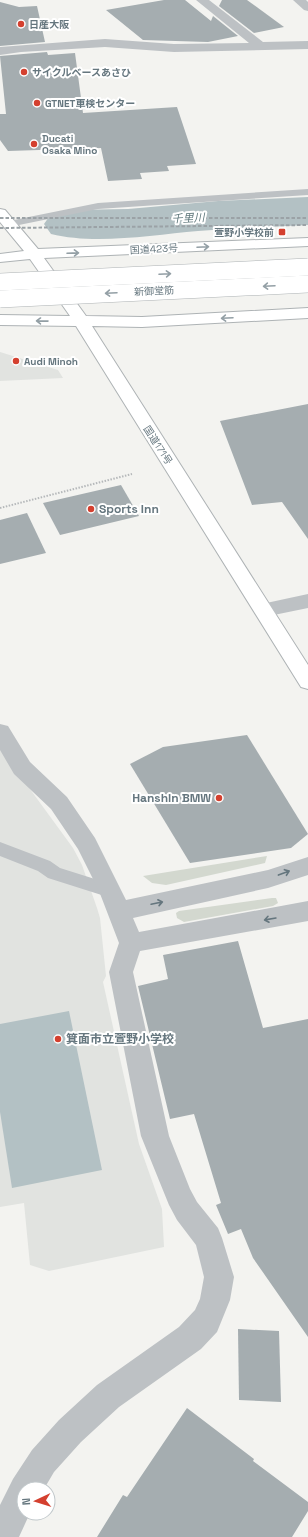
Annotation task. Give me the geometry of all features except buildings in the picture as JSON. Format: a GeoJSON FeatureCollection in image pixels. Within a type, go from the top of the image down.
{"type":"FeatureCollection","features":[{"type":"Feature","properties":{"kind":"highway","name":"国道171号"},"geometry":{"type":"LineString","coordinates":[[4,219],[34,254],[81,321],[101,356],[264,610],[308,682]]}},
{"type":"Feature","properties":{"kind":"highway","name":"国道423号"},"geometry":{"type":"LineString","coordinates":[[0,258],[34,254],[308,242]]}},
{"type":"Feature","properties":{"kind":"highway","name":"新御堂筋"},"geometry":{"type":"LineString","coordinates":[[0,282],[308,267]]}},
{"type":"Feature","properties":{"kind":"highway","name":"新御堂筋"},"geometry":{"type":"LineString","coordinates":[[0,299],[308,284]]}},
{"type":"Feature","properties":{"kind":"highway"},"geometry":{"type":"LineString","coordinates":[[0,320],[142,322],[308,313]]}},
{"type":"Feature","properties":{"kind":"street"},"geometry":{"type":"LineString","coordinates":[[202,0],[260,46]]}},
{"type":"Feature","properties":{"kind":"street"},"geometry":{"type":"LineString","coordinates":[[0,51],[21,48],[105,43],[174,48],[308,45]]}},
{"type":"Feature","properties":{"kind":"street"},"geometry":{"type":"LineString","coordinates":[[264,610],[308,601]]}},
{"type":"Feature","properties":{"kind":"street"},"geometry":{"type":"LineString","coordinates":[[0,732],[22,768],[59,803],[87,844],[115,901],[131,943],[121,972],[155,1136],[179,1196],[187,1211],[208,1238],[219,1277],[215,1300],[206,1321],[190,1338],[108,1396],[70,1431],[43,1461],[30,1481]]}},
{"type":"Feature","properties":{"kind":"street"},"geometry":{"type":"LineString","coordinates":[[115,901],[268,879],[308,866]]}},
{"type":"Feature","properties":{"kind":"street"},"geometry":{"type":"LineString","coordinates":[[131,943],[308,911]]}},
{"type":"Feature","properties":{"kind":"street"},"geometry":{"type":"LineString","coordinates":[[2,1537],[16,1507]]}},
{"type":"Feature","properties":{"kind":"lane"},"geometry":{"type":"LineString","coordinates":[[4,219],[98,206],[308,192]]}},
{"type":"Feature","properties":{"kind":"lane"},"geometry":{"type":"LineString","coordinates":[[0,849],[44,866],[54,873],[115,901]]}},
{"type":"Feature","properties":{"kind":"path"},"geometry":{"type":"LineString","coordinates":[[0,508],[132,474]]}},
{"type":"Feature","properties":{"kind":"shaded area","name":"Audi Minoh"},"geometry":{"type":"Polygon","coordinates":[[[0,352],[58,370],[63,378],[0,381],[0,352]]]}},
{"type":"Feature","properties":{"kind":"shaded area","name":"箕面市立萱野小学校"},"geometry":{"type":"Polygon","coordinates":[[[0,748],[73,848],[82,865],[100,918],[106,976],[103,982],[139,1144],[162,1209],[164,1247],[49,1271],[30,1265],[24,1203],[0,1207],[0,748]]]}},
{"type":"Feature","properties":{"kind":"shaded area"},"geometry":{"type":"Polygon","coordinates":[[[267,856],[265,863],[166,885],[152,883],[143,876],[267,856]]]}},
{"type":"Feature","properties":{"kind":"shaded area"},"geometry":{"type":"Polygon","coordinates":[[[276,898],[278,903],[273,906],[184,922],[177,918],[176,913],[179,911],[276,898]]]}},
{"type":"Feature","properties":{"kind":"shaded area"},"geometry":{"type":"Polygon","coordinates":[[[69,1011],[102,1170],[12,1188],[0,1112],[0,1024],[69,1011]]]}},
{"type":"Feature","properties":{"kind":"waterway","name":"千里川"},"geometry":{"type":"LineString","coordinates":[[68,224],[128,223],[218,215],[308,211]]}},
{"type":"Feature","properties":{"kind":"railway"},"geometry":{"type":"LineString","coordinates":[[0,218],[308,218]]}},
{"type":"Feature","properties":{"kind":"railway"},"geometry":{"type":"LineString","coordinates":[[0,228],[308,225]]}},
{"type":"Feature","properties":{"kind":"place","name":"日産大阪"},"geometry":{"type":"Point","coordinates":[21,24]}},
{"type":"Feature","properties":{"kind":"place","name":"サイクルベースあさひ"},"geometry":{"type":"Point","coordinates":[24,72]}},
{"type":"Feature","properties":{"kind":"place","name":"GTNET車検センター"},"geometry":{"type":"Point","coordinates":[37,103]}},
{"type":"Feature","properties":{"kind":"place","name":"Ducati Osaka Mino"},"geometry":{"type":"Point","coordinates":[34,144]}},
{"type":"Feature","properties":{"kind":"place","name":"萱野小学校前"},"geometry":{"type":"Point","coordinates":[282,232]}},
{"type":"Feature","properties":{"kind":"place","name":"Audi Minoh"},"geometry":{"type":"Point","coordinates":[16,361]}},
{"type":"Feature","properties":{"kind":"place","name":"Sports Inn"},"geometry":{"type":"Point","coordinates":[91,509]}},
{"type":"Feature","properties":{"kind":"place","name":"Hanshin BMW"},"geometry":{"type":"Point","coordinates":[219,798]}},
{"type":"Feature","properties":{"kind":"place","name":"箕面市立萱野小学校"},"geometry":{"type":"Point","coordinates":[58,1039]}}]}
